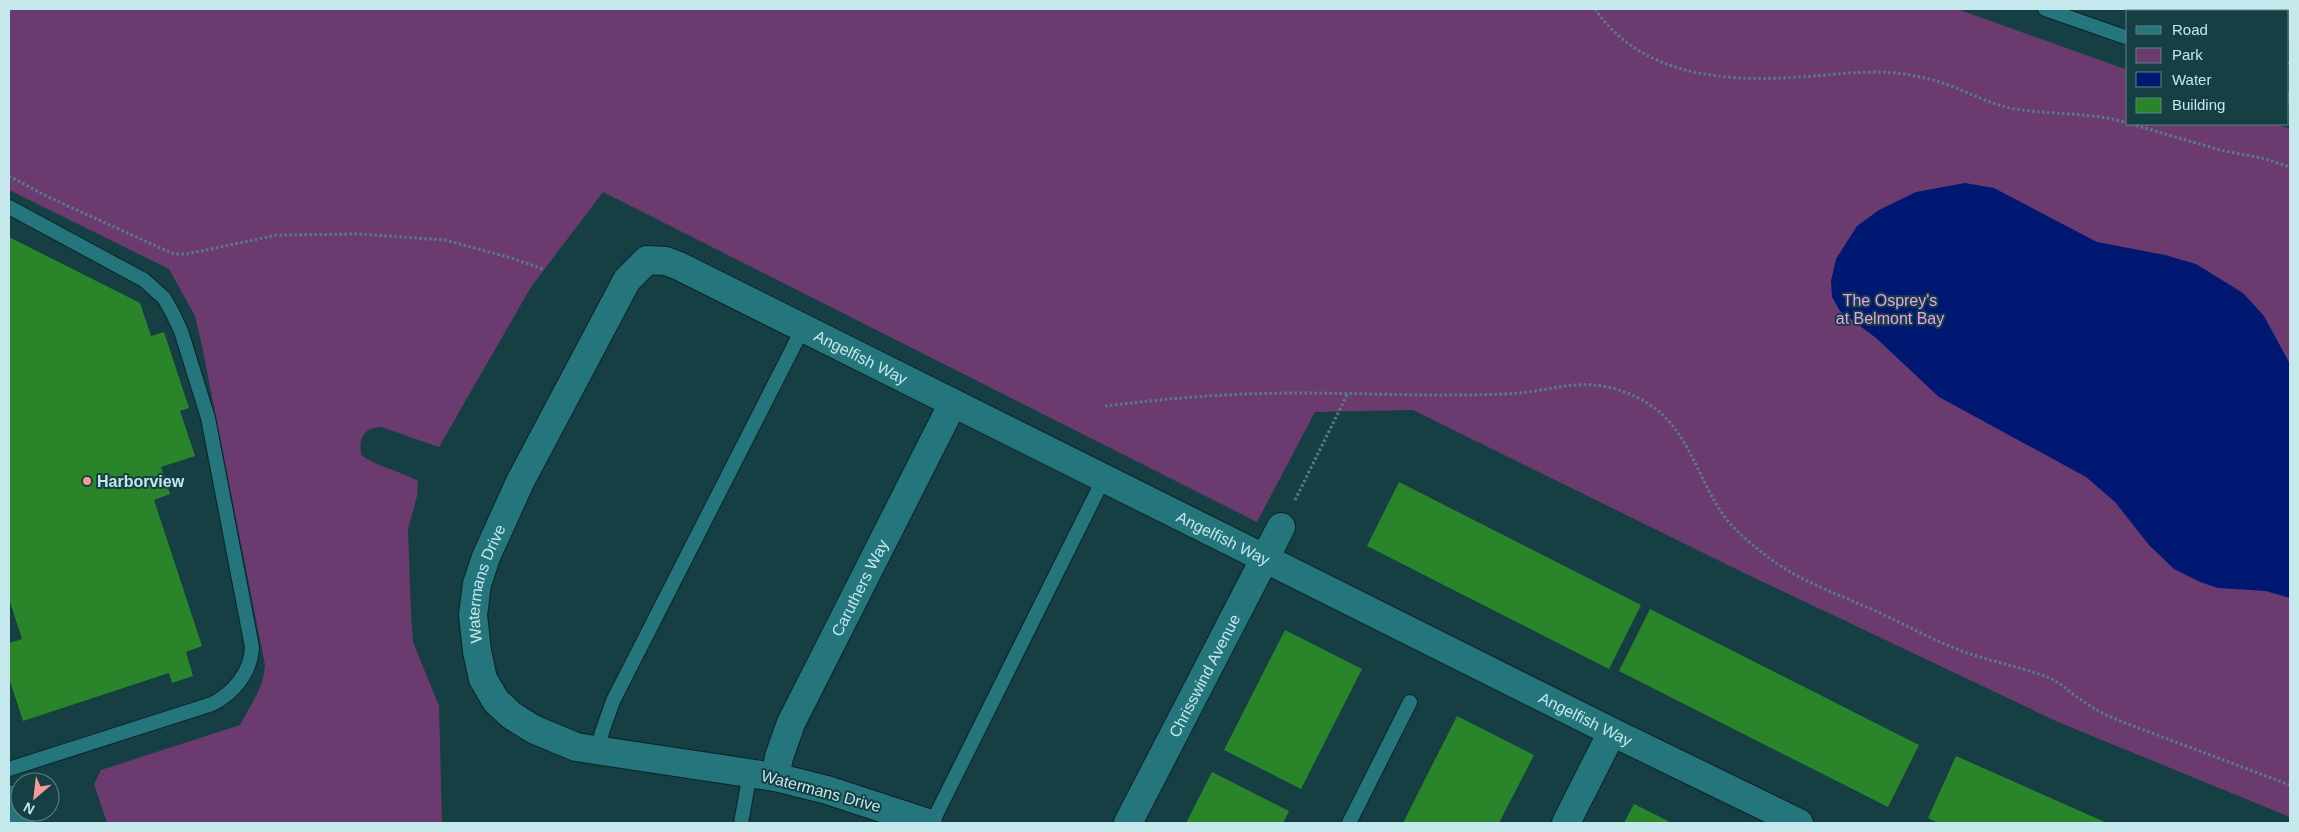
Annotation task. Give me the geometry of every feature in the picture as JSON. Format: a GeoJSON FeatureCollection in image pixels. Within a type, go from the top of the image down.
{"type":"FeatureCollection","features":[{"type":"Feature","properties":{"kind":"street","name":"Angelfish Way"},"geometry":{"type":"LineString","coordinates":[[647,260],[666,261],[679,266],[1612,732],[1799,823]]}},
{"type":"Feature","properties":{"kind":"street","name":"Watermans Drive"},"geometry":{"type":"LineString","coordinates":[[647,260],[627,280],[520,482],[486,557],[477,584],[473,615],[483,679],[496,701],[511,715],[554,739],[576,747],[762,775],[827,790],[928,823]]}},
{"type":"Feature","properties":{"kind":"street","name":"Caruthers Way"},"geometry":{"type":"LineString","coordinates":[[762,775],[779,757],[791,723],[953,403]]}},
{"type":"Feature","properties":{"kind":"street","name":"Chrisswind Avenue"},"geometry":{"type":"LineString","coordinates":[[1128,823],[1281,528]]}},
{"type":"Feature","properties":{"kind":"street"},"geometry":{"type":"LineString","coordinates":[[1566,823],[1612,732]]}},
{"type":"Feature","properties":{"kind":"street"},"geometry":{"type":"LineString","coordinates":[[9,799],[21,823]]}},
{"type":"Feature","properties":{"kind":"lane"},"geometry":{"type":"LineString","coordinates":[[2046,9],[2126,37]]}},
{"type":"Feature","properties":{"kind":"lane"},"geometry":{"type":"LineString","coordinates":[[9,207],[144,280],[164,298],[172,312],[181,331],[195,372],[208,418],[252,647],[251,656],[240,681],[232,691],[212,704],[9,769]]}},
{"type":"Feature","properties":{"kind":"lane"},"geometry":{"type":"LineString","coordinates":[[598,751],[602,732],[613,700],[803,328]]}},
{"type":"Feature","properties":{"kind":"lane"},"geometry":{"type":"LineString","coordinates":[[932,823],[1104,478]]}},
{"type":"Feature","properties":{"kind":"lane"},"geometry":{"type":"LineString","coordinates":[[1349,823],[1410,702]]}},
{"type":"Feature","properties":{"kind":"lane"},"geometry":{"type":"LineString","coordinates":[[741,823],[762,775]]}},
{"type":"Feature","properties":{"kind":"path"},"geometry":{"type":"LineString","coordinates":[[1595,9],[1622,40],[1634,50],[1666,65],[1688,71],[1748,78],[1893,73],[1934,81],[1993,104],[2015,109],[2077,114],[2126,123]]}},
{"type":"Feature","properties":{"kind":"path"},"geometry":{"type":"LineString","coordinates":[[2134,125],[2220,150],[2262,158],[2290,167]]}},
{"type":"Feature","properties":{"kind":"path"},"geometry":{"type":"LineString","coordinates":[[9,176],[48,197],[174,254],[188,254],[277,236],[359,234],[444,240],[511,258],[542,270]]}},
{"type":"Feature","properties":{"kind":"path"},"geometry":{"type":"LineString","coordinates":[[1105,406],[1186,396],[1348,393],[1504,394],[1580,383],[1609,387],[1626,392],[1654,408],[1677,431],[1688,446],[1716,503],[1737,530],[1760,551],[1798,577],[1822,590],[1881,614],[1962,651],[2049,677],[2100,712],[2120,721],[2290,785]]}},
{"type":"Feature","properties":{"kind":"path"},"geometry":{"type":"LineString","coordinates":[[1281,528],[1348,393]]}},
{"type":"Feature","properties":{"kind":"green space","name":"The Osprey's at Belmont Bay"},"geometry":{"type":"Polygon","coordinates":[[[9,9],[1957,9],[2126,69],[2126,125],[2279,125],[2290,129],[2290,817],[2058,722],[1740,571],[1413,410],[1315,412],[1257,522],[603,192],[531,287],[439,447],[381,427],[370,429],[362,439],[361,455],[418,481],[417,496],[408,529],[411,615],[413,642],[439,706],[442,823],[107,823],[94,784],[101,770],[240,725],[259,689],[265,665],[195,316],[169,269],[9,190],[9,9]]]}},
{"type":"Feature","properties":{"kind":"green space"},"geometry":{"type":"Polygon","coordinates":[[[2203,9],[2290,9],[2290,42],[2289,10],[2203,9]]]}},
{"type":"Feature","properties":{"kind":"water"},"geometry":{"type":"Polygon","coordinates":[[[1965,183],[1994,188],[2097,242],[2165,255],[2196,264],[2243,293],[2264,316],[2290,364],[2290,598],[2266,591],[2218,588],[2200,582],[2174,569],[2149,545],[2115,502],[2086,477],[1939,397],[1876,338],[1840,311],[1832,297],[1831,281],[1836,259],[1857,226],[1879,210],[1916,192],[1965,183]]]}},
{"type":"Feature","properties":{"kind":"building","name":"Harborview"},"geometry":{"type":"Polygon","coordinates":[[[9,237],[140,303],[151,336],[164,332],[189,408],[180,411],[195,456],[161,467],[170,494],[154,500],[202,646],[186,652],[193,676],[172,683],[169,673],[23,721],[9,678],[9,643],[22,639],[9,599],[9,237]]]}},
{"type":"Feature","properties":{"kind":"building"},"geometry":{"type":"Polygon","coordinates":[[[1399,482],[1641,605],[1609,669],[1367,546],[1399,482]]]}},
{"type":"Feature","properties":{"kind":"building"},"geometry":{"type":"Polygon","coordinates":[[[1650,609],[1919,745],[1888,807],[1619,671],[1650,609]]]}},
{"type":"Feature","properties":{"kind":"building"},"geometry":{"type":"Polygon","coordinates":[[[1285,630],[1362,669],[1301,789],[1224,750],[1285,630]]]}},
{"type":"Feature","properties":{"kind":"building"},"geometry":{"type":"Polygon","coordinates":[[[1457,716],[1534,755],[1499,823],[1403,823],[1457,716]]]}},
{"type":"Feature","properties":{"kind":"building"},"geometry":{"type":"Polygon","coordinates":[[[1956,756],[2107,823],[1938,823],[1928,818],[1956,756]]]}},
{"type":"Feature","properties":{"kind":"building"},"geometry":{"type":"Polygon","coordinates":[[[1212,772],[1289,811],[1283,823],[1186,823],[1212,772]]]}},
{"type":"Feature","properties":{"kind":"building"},"geometry":{"type":"Polygon","coordinates":[[[1634,804],[1672,823],[1624,823],[1634,804]]]}},
{"type":"Feature","properties":{"kind":"place","name":"Harborview"},"geometry":{"type":"Point","coordinates":[87,481]}}]}
